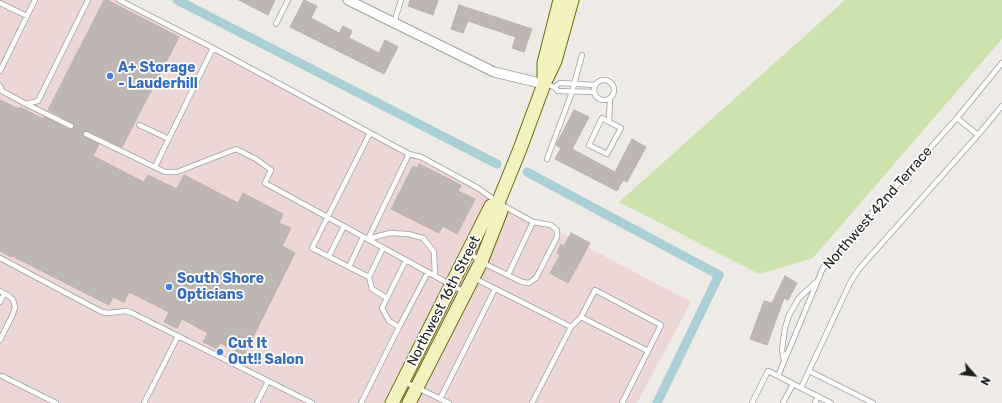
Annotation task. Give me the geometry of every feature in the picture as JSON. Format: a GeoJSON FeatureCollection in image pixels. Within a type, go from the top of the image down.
{"type":"FeatureCollection","features":[{"type":"Feature","properties":{"kind":"street"},"geometry":{"type":"LineString","coordinates":[[348,0],[494,72],[549,86]]}},
{"type":"Feature","properties":{"kind":"street","name":"Northwest 16th Street"},"geometry":{"type":"LineString","coordinates":[[549,86],[544,64],[560,0]]}},
{"type":"Feature","properties":{"kind":"street","name":"Northwest 16th Street"},"geometry":{"type":"LineString","coordinates":[[409,403],[481,262],[501,211],[498,203],[520,149],[549,86],[572,0]]}},
{"type":"Feature","properties":{"kind":"street","name":"Northwest 16th Street"},"geometry":{"type":"LineString","coordinates":[[392,403],[491,206],[498,203]]}},
{"type":"Feature","properties":{"kind":"lane"},"geometry":{"type":"LineString","coordinates":[[0,71],[35,0]]}},
{"type":"Feature","properties":{"kind":"lane"},"geometry":{"type":"LineString","coordinates":[[26,104],[38,101],[88,0]]}},
{"type":"Feature","properties":{"kind":"lane"},"geometry":{"type":"LineString","coordinates":[[119,0],[213,48],[409,154],[421,157],[478,188],[498,203],[533,222],[551,225],[556,230],[557,237],[536,278],[529,283],[522,282],[481,262],[468,252]]}},
{"type":"Feature","properties":{"kind":"lane"},"geometry":{"type":"LineString","coordinates":[[276,24],[288,0]]}},
{"type":"Feature","properties":{"kind":"lane"},"geometry":{"type":"LineString","coordinates":[[394,23],[401,0]]}},
{"type":"Feature","properties":{"kind":"lane"},"geometry":{"type":"LineString","coordinates":[[0,3],[27,16]]}},
{"type":"Feature","properties":{"kind":"lane"},"geometry":{"type":"LineString","coordinates":[[155,167],[213,48]]}},
{"type":"Feature","properties":{"kind":"lane"},"geometry":{"type":"LineString","coordinates":[[547,158],[572,92],[582,56]]}},
{"type":"Feature","properties":{"kind":"lane","name":"Northwest 42nd Terrace"},"geometry":{"type":"LineString","coordinates":[[778,376],[823,268],[957,118],[1002,63]]}},
{"type":"Feature","properties":{"kind":"lane"},"geometry":{"type":"LineString","coordinates":[[609,122],[610,99],[615,90],[613,83],[603,79],[597,82],[594,92],[598,99],[610,99]]}},
{"type":"Feature","properties":{"kind":"lane"},"geometry":{"type":"LineString","coordinates":[[549,86],[560,83],[595,85]]}},
{"type":"Feature","properties":{"kind":"lane"},"geometry":{"type":"LineString","coordinates":[[0,86],[2,91],[71,126]]}},
{"type":"Feature","properties":{"kind":"lane"},"geometry":{"type":"LineString","coordinates":[[549,86],[558,91],[594,92]]}},
{"type":"Feature","properties":{"kind":"lane","name":"Northwest 42nd Terrace"},"geometry":{"type":"LineString","coordinates":[[801,388],[850,283],[859,269],[1002,106]]}},
{"type":"Feature","properties":{"kind":"lane"},"geometry":{"type":"LineString","coordinates":[[602,118],[609,122],[621,128],[607,154],[589,145],[602,118]]}},
{"type":"Feature","properties":{"kind":"lane"},"geometry":{"type":"LineString","coordinates":[[957,118],[978,135]]}},
{"type":"Feature","properties":{"kind":"lane"},"geometry":{"type":"LineString","coordinates":[[139,125],[169,138]]}},
{"type":"Feature","properties":{"kind":"lane"},"geometry":{"type":"LineString","coordinates":[[369,277],[312,248],[370,133]]}},
{"type":"Feature","properties":{"kind":"lane"},"geometry":{"type":"LineString","coordinates":[[86,134],[165,172],[177,172],[236,149],[256,159],[271,170],[264,183],[466,293]]}},
{"type":"Feature","properties":{"kind":"lane"},"geometry":{"type":"LineString","coordinates":[[349,267],[409,154]]}},
{"type":"Feature","properties":{"kind":"lane"},"geometry":{"type":"LineString","coordinates":[[508,275],[533,222]]}},
{"type":"Feature","properties":{"kind":"lane"},"geometry":{"type":"LineString","coordinates":[[329,256],[344,226]]}},
{"type":"Feature","properties":{"kind":"lane"},"geometry":{"type":"LineString","coordinates":[[365,238],[390,233],[408,234],[423,238],[434,252],[435,276]]}},
{"type":"Feature","properties":{"kind":"lane"},"geometry":{"type":"LineString","coordinates":[[383,248],[369,277],[372,289],[387,298]]}},
{"type":"Feature","properties":{"kind":"lane"},"geometry":{"type":"LineString","coordinates":[[0,258],[102,312],[109,313],[126,311],[312,403]]}},
{"type":"Feature","properties":{"kind":"lane"},"geometry":{"type":"LineString","coordinates":[[400,327],[389,321],[382,308],[406,260]]}},
{"type":"Feature","properties":{"kind":"lane"},"geometry":{"type":"LineString","coordinates":[[361,403],[428,272]]}},
{"type":"Feature","properties":{"kind":"lane"},"geometry":{"type":"LineString","coordinates":[[473,278],[571,327]]}},
{"type":"Feature","properties":{"kind":"lane"},"geometry":{"type":"LineString","coordinates":[[784,361],[782,350],[785,328],[789,315],[799,298],[818,280]]}},
{"type":"Feature","properties":{"kind":"lane"},"geometry":{"type":"LineString","coordinates":[[440,398],[495,289]]}},
{"type":"Feature","properties":{"kind":"lane"},"geometry":{"type":"LineString","coordinates":[[532,403],[571,327],[581,316],[595,290],[661,325],[622,403]]}},
{"type":"Feature","properties":{"kind":"lane"},"geometry":{"type":"LineString","coordinates":[[0,302],[2,292],[13,300],[15,307],[0,340]]}},
{"type":"Feature","properties":{"kind":"lane"},"geometry":{"type":"LineString","coordinates":[[581,316],[648,351]]}},
{"type":"Feature","properties":{"kind":"lane"},"geometry":{"type":"LineString","coordinates":[[144,403],[178,336]]}},
{"type":"Feature","properties":{"kind":"lane"},"geometry":{"type":"LineString","coordinates":[[752,403],[768,371],[831,403]]}},
{"type":"Feature","properties":{"kind":"lane"},"geometry":{"type":"LineString","coordinates":[[809,371],[873,403]]}},
{"type":"Feature","properties":{"kind":"lane"},"geometry":{"type":"LineString","coordinates":[[2,376],[56,403]]}},
{"type":"Feature","properties":{"kind":"lane"},"geometry":{"type":"LineString","coordinates":[[257,403],[268,381]]}},
{"type":"Feature","properties":{"kind":"lane"},"geometry":{"type":"LineString","coordinates":[[403,382],[449,403]]}},
{"type":"Feature","properties":{"kind":"lane"},"geometry":{"type":"LineString","coordinates":[[783,403],[793,384]]}},
{"type":"Feature","properties":{"kind":"lane"},"geometry":{"type":"LineString","coordinates":[[815,403],[818,396]]}},
{"type":"Feature","properties":{"kind":"shaded area"},"geometry":{"type":"Polygon","coordinates":[[[0,0],[122,0],[691,302],[637,403],[0,403],[0,0]]]}},
{"type":"Feature","properties":{"kind":"green space"},"geometry":{"type":"Polygon","coordinates":[[[845,0],[1002,0],[1002,39],[813,258],[759,274],[619,202],[845,0]]]}},
{"type":"Feature","properties":{"kind":"building"},"geometry":{"type":"Polygon","coordinates":[[[104,0],[107,0],[179,37],[122,147],[88,131],[83,132],[82,135],[84,137],[99,144],[93,156],[144,182],[148,175],[177,189],[184,175],[238,203],[243,193],[283,214],[279,223],[291,228],[282,246],[295,253],[244,355],[220,343],[217,349],[203,342],[208,333],[182,319],[177,328],[164,322],[169,312],[129,292],[124,302],[113,297],[109,305],[0,251],[0,100],[19,109],[20,107],[43,119],[44,117],[69,129],[73,129],[75,126],[73,123],[48,110],[104,0]]]}},
{"type":"Feature","properties":{"kind":"building"},"geometry":{"type":"Polygon","coordinates":[[[239,0],[275,0],[268,15],[239,0]]]}},
{"type":"Feature","properties":{"kind":"building"},"geometry":{"type":"Polygon","coordinates":[[[304,0],[317,6],[311,18],[339,33],[343,26],[352,31],[349,38],[379,53],[385,40],[398,47],[384,74],[290,27],[304,0]]]}},
{"type":"Feature","properties":{"kind":"building"},"geometry":{"type":"Polygon","coordinates":[[[410,0],[438,0],[433,15],[408,6],[410,0]]]}},
{"type":"Feature","properties":{"kind":"building"},"geometry":{"type":"Polygon","coordinates":[[[459,5],[532,29],[524,52],[512,48],[516,37],[468,21],[463,33],[451,29],[459,5]]]}},
{"type":"Feature","properties":{"kind":"building"},"geometry":{"type":"Polygon","coordinates":[[[574,110],[589,117],[572,149],[615,172],[632,139],[646,147],[627,182],[623,180],[617,191],[555,159],[561,148],[556,145],[574,110]]]}},
{"type":"Feature","properties":{"kind":"building"},"geometry":{"type":"Polygon","coordinates":[[[419,164],[461,185],[458,191],[475,199],[457,234],[443,226],[439,233],[391,209],[413,166],[417,168],[419,164]]]}},
{"type":"Feature","properties":{"kind":"building"},"geometry":{"type":"Polygon","coordinates":[[[571,233],[590,243],[568,283],[550,273],[560,255],[557,253],[561,244],[564,246],[571,233]]]}},
{"type":"Feature","properties":{"kind":"building"},"geometry":{"type":"Polygon","coordinates":[[[785,276],[797,283],[788,300],[784,298],[767,345],[750,339],[764,301],[772,303],[785,276]]]}},
{"type":"Feature","properties":{"kind":"waterway"},"geometry":{"type":"LineString","coordinates":[[177,0],[497,164]]}},
{"type":"Feature","properties":{"kind":"waterway"},"geometry":{"type":"LineString","coordinates":[[527,172],[719,275],[657,403]]}},
{"type":"Feature","properties":{"kind":"place","name":"A+ Storage - Lauderhill"},"geometry":{"type":"Point","coordinates":[110,76]}},
{"type":"Feature","properties":{"kind":"place","name":"South Shore Opticians"},"geometry":{"type":"Point","coordinates":[169,287]}},
{"type":"Feature","properties":{"kind":"place","name":"Cut It Out!! Salon"},"geometry":{"type":"Point","coordinates":[220,352]}}]}
